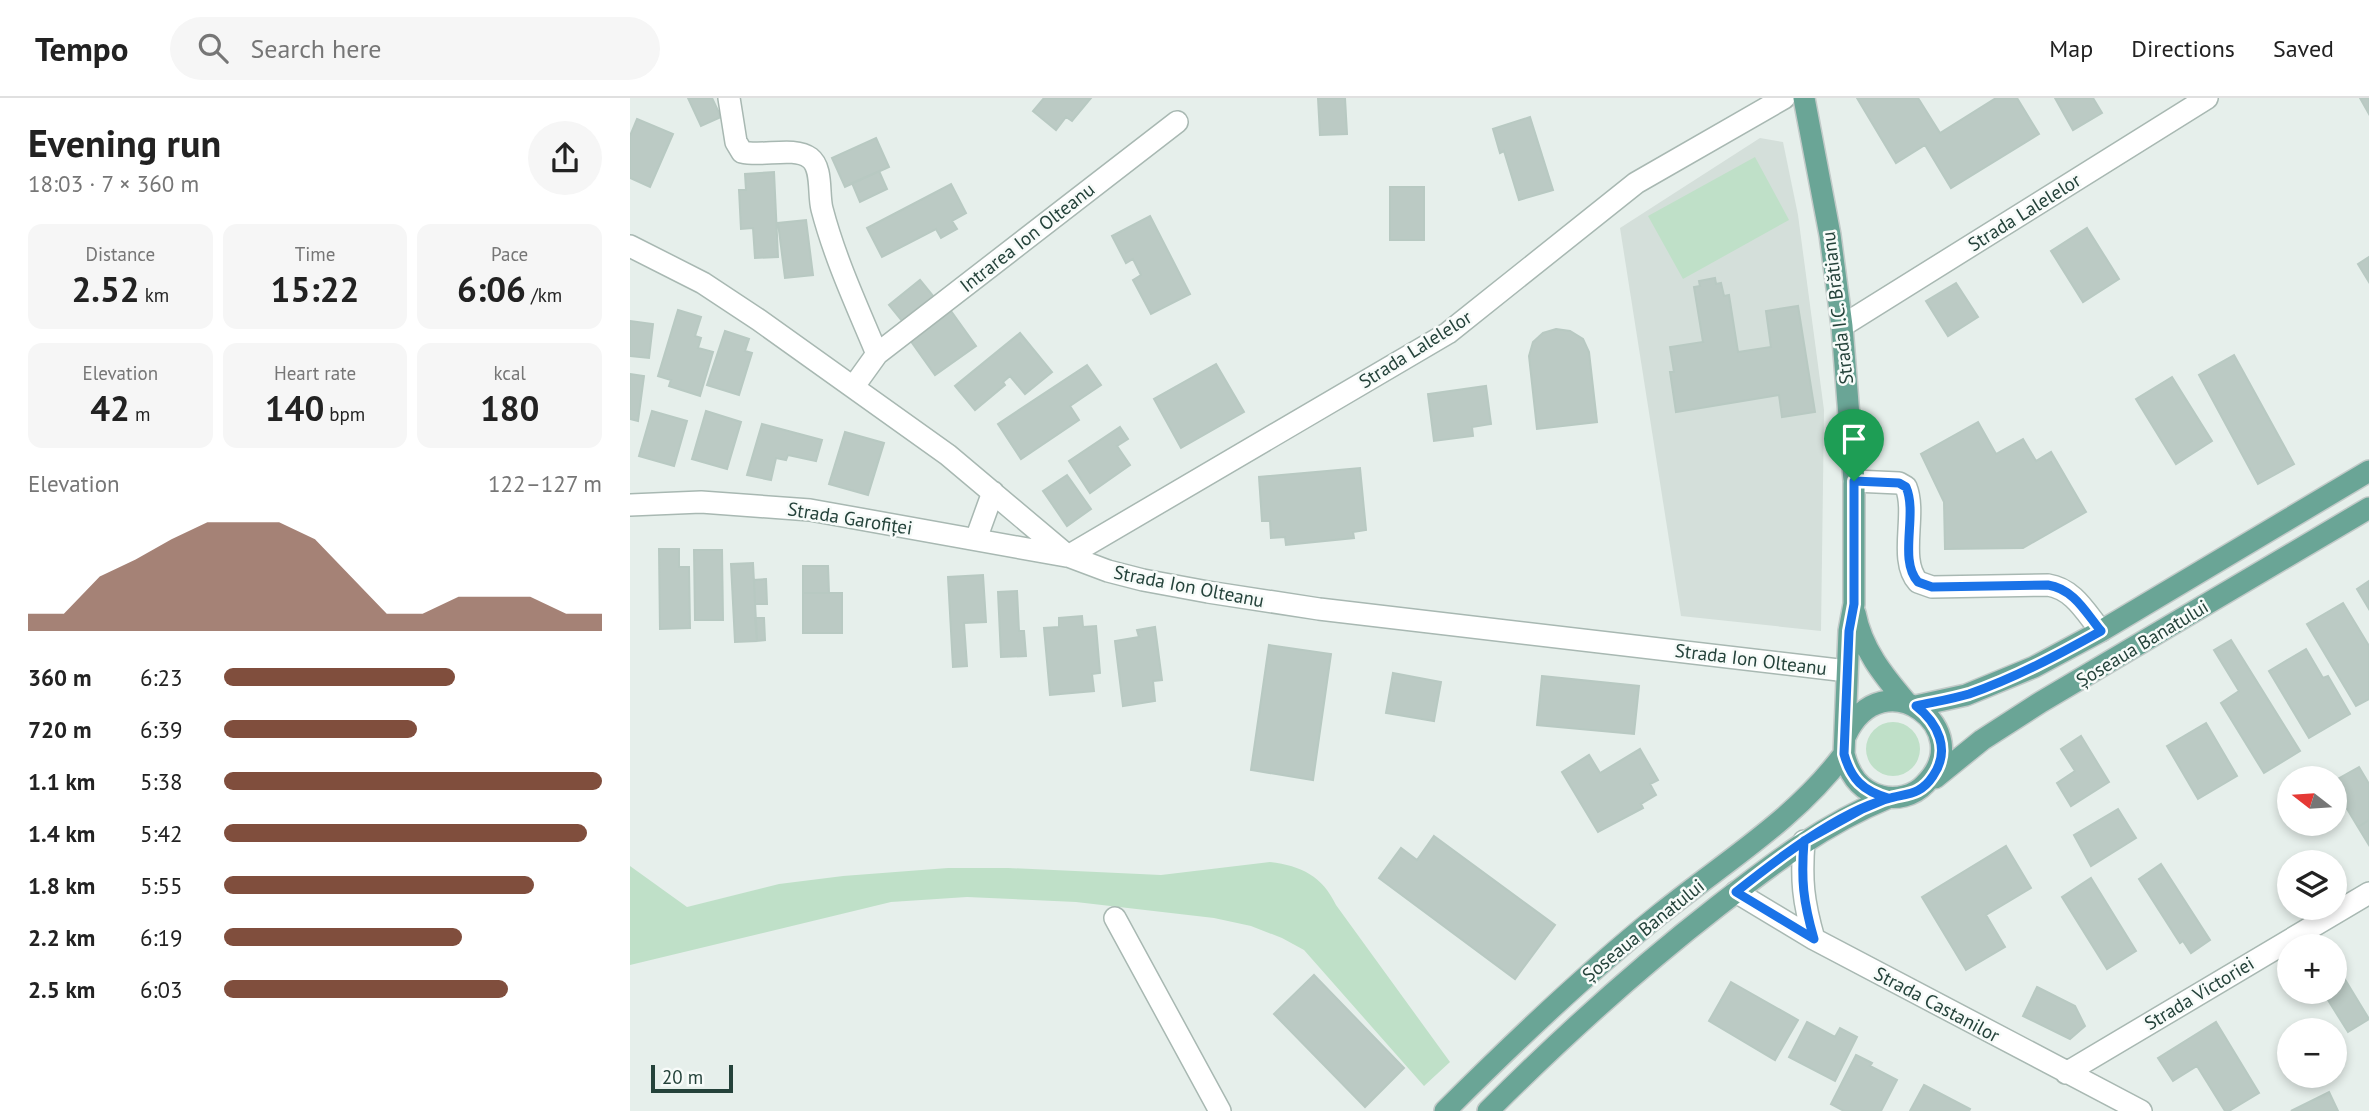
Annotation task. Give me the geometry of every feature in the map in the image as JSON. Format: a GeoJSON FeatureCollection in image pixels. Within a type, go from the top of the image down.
{"type":"FeatureCollection","features":[{"type":"Feature","properties":{"kind":"main road","name":"Strada I.C. Brătianu"},"geometry":{"type":"LineString","coordinates":[[1804,98],[1830,235],[1842,326],[1854,481],[1854,604],[1847,671],[1845,744]]}},
{"type":"Feature","properties":{"kind":"main road","name":"Șoseaua Banatului"},"geometry":{"type":"LineString","coordinates":[[1911,704],[1966,695],[2034,667],[2101,631],[2369,471]]}},
{"type":"Feature","properties":{"kind":"main road","name":"Șoseaua Banatului"},"geometry":{"type":"LineString","coordinates":[[1922,788],[1982,740],[2041,702],[2369,508]]}},
{"type":"Feature","properties":{"kind":"main road","name":"Strada I.C. Brătianu"},"geometry":{"type":"LineString","coordinates":[[1854,604],[1865,645],[1884,676],[1911,704]]}},
{"type":"Feature","properties":{"kind":"main road"},"geometry":{"type":"LineString","coordinates":[[1891,700],[1911,704],[1938,729],[1940,761],[1933,776],[1922,788],[1912,794],[1888,798],[1872,793],[1858,784],[1848,770],[1845,744],[1852,721],[1863,710],[1876,703],[1891,700]]}},
{"type":"Feature","properties":{"kind":"main road","name":"Șoseaua Banatului"},"geometry":{"type":"LineString","coordinates":[[1445,1111],[1523,1033],[1606,957],[1753,843],[1811,794],[1845,744]]}},
{"type":"Feature","properties":{"kind":"main road","name":"Șoseaua Banatului"},"geometry":{"type":"LineString","coordinates":[[1488,1111],[1626,981],[1736,892],[1804,841],[1888,798]]}},
{"type":"Feature","properties":{"kind":"street"},"geometry":{"type":"LineString","coordinates":[[729,98],[736,142],[742,152],[755,155],[801,153],[813,159],[817,168],[820,203],[831,247],[877,354]]}},
{"type":"Feature","properties":{"kind":"street","name":"Strada Lalelelor"},"geometry":{"type":"LineString","coordinates":[[1068,556],[1448,333],[1636,183],[1784,98]]}},
{"type":"Feature","properties":{"kind":"street","name":"Strada Lalelelor"},"geometry":{"type":"LineString","coordinates":[[1842,326],[2207,98]]}},
{"type":"Feature","properties":{"kind":"street","name":"Intrarea Ion Olteanu"},"geometry":{"type":"LineString","coordinates":[[854,386],[877,354],[1177,122]]}},
{"type":"Feature","properties":{"kind":"street","name":"Strada Ion Olteanu"},"geometry":{"type":"LineString","coordinates":[[630,246],[703,283],[854,386],[948,454],[1068,556],[1143,580],[1306,607],[1847,671]]}},
{"type":"Feature","properties":{"kind":"street"},"geometry":{"type":"LineString","coordinates":[[1854,481],[1899,483],[1906,487],[1910,569],[1918,582],[1932,587],[2048,585],[2060,588],[2070,594],[2101,631]]}},
{"type":"Feature","properties":{"kind":"street"},"geometry":{"type":"LineString","coordinates":[[976,539],[993,492]]}},
{"type":"Feature","properties":{"kind":"street","name":"Strada Garofiței"},"geometry":{"type":"LineString","coordinates":[[630,505],[701,502],[810,510],[1068,556]]}},
{"type":"Feature","properties":{"kind":"street"},"geometry":{"type":"LineString","coordinates":[[1804,841],[1804,903],[1814,939]]}},
{"type":"Feature","properties":{"kind":"street","name":"Strada Castanilor"},"geometry":{"type":"LineString","coordinates":[[1736,892],[1814,939],[2141,1111]]}},
{"type":"Feature","properties":{"kind":"street","name":"Strada Victoriei"},"geometry":{"type":"LineString","coordinates":[[2066,1073],[2369,893]]}},
{"type":"Feature","properties":{"kind":"street"},"geometry":{"type":"LineString","coordinates":[[1115,918],[1220,1111]]}},
{"type":"Feature","properties":{"kind":"shaded area"},"geometry":{"type":"Polygon","coordinates":[[[1760,138],[1783,142],[1798,215],[1824,410],[1821,631],[1681,616],[1620,228],[1760,138]]]}},
{"type":"Feature","properties":{"kind":"green space"},"geometry":{"type":"Polygon","coordinates":[[[1755,157],[1789,220],[1683,279],[1648,216],[1755,157]]]}},
{"type":"Feature","properties":{"kind":"green space"},"geometry":{"type":"Polygon","coordinates":[[[1898,722],[1908,726],[1916,734],[1920,749],[1916,764],[1908,772],[1888,776],[1878,772],[1870,764],[1866,744],[1870,734],[1878,726],[1898,722]]]}},
{"type":"Feature","properties":{"kind":"green space"},"geometry":{"type":"Polygon","coordinates":[[[1270,862],[1292,866],[1310,874],[1324,887],[1450,1062],[1424,1086],[1304,950],[1251,926],[1214,918],[1076,902],[967,897],[891,902],[630,965],[630,866],[687,907],[779,884],[843,876],[948,868],[1161,875],[1270,862]]]}},
{"type":"Feature","properties":{"kind":"building"},"geometry":{"type":"Polygon","coordinates":[[[688,98],[712,98],[721,117],[701,126],[688,98]]]}},
{"type":"Feature","properties":{"kind":"building"},"geometry":{"type":"Polygon","coordinates":[[[1044,98],[1091,98],[1072,121],[1066,117],[1056,130],[1033,111],[1044,98]]]}},
{"type":"Feature","properties":{"kind":"building"},"geometry":{"type":"Polygon","coordinates":[[[1318,98],[1345,98],[1347,134],[1320,135],[1318,98]]]}},
{"type":"Feature","properties":{"kind":"building"},"geometry":{"type":"Polygon","coordinates":[[[1857,98],[1918,98],[1940,133],[1996,98],[2017,98],[2039,134],[1951,188],[1925,145],[1896,163],[1857,98]]]}},
{"type":"Feature","properties":{"kind":"building"},"geometry":{"type":"Polygon","coordinates":[[[2055,98],[2093,98],[2102,113],[2073,130],[2055,98]]]}},
{"type":"Feature","properties":{"kind":"building"},"geometry":{"type":"Polygon","coordinates":[[[2360,98],[2369,98],[2369,114],[2360,98]]]}},
{"type":"Feature","properties":{"kind":"building"},"geometry":{"type":"Polygon","coordinates":[[[1530,117],[1553,190],[1519,200],[1504,151],[1500,153],[1493,129],[1530,117]]]}},
{"type":"Feature","properties":{"kind":"building"},"geometry":{"type":"Polygon","coordinates":[[[637,119],[673,134],[650,187],[630,178],[630,136],[637,119]]]}},
{"type":"Feature","properties":{"kind":"building"},"geometry":{"type":"Polygon","coordinates":[[[876,138],[889,167],[845,187],[832,158],[876,138]]]}},
{"type":"Feature","properties":{"kind":"building"},"geometry":{"type":"Polygon","coordinates":[[[879,171],[887,189],[860,202],[852,183],[879,171]]]}},
{"type":"Feature","properties":{"kind":"building"},"geometry":{"type":"Polygon","coordinates":[[[774,172],[778,257],[755,258],[753,228],[741,229],[739,190],[746,190],[745,174],[774,172]]]}},
{"type":"Feature","properties":{"kind":"building"},"geometry":{"type":"Polygon","coordinates":[[[951,184],[966,213],[952,221],[957,229],[941,238],[936,229],[882,257],[867,228],[951,184]]]}},
{"type":"Feature","properties":{"kind":"building"},"geometry":{"type":"Polygon","coordinates":[[[1390,187],[1424,187],[1424,240],[1390,240],[1390,187]]]}},
{"type":"Feature","properties":{"kind":"building"},"geometry":{"type":"Polygon","coordinates":[[[1150,216],[1190,294],[1151,314],[1133,280],[1141,275],[1133,259],[1126,263],[1112,236],[1150,216]]]}},
{"type":"Feature","properties":{"kind":"building"},"geometry":{"type":"Polygon","coordinates":[[[806,220],[813,275],[785,278],[778,223],[806,220]]]}},
{"type":"Feature","properties":{"kind":"building"},"geometry":{"type":"Polygon","coordinates":[[[2087,228],[2119,279],[2083,302],[2051,251],[2087,228]]]}},
{"type":"Feature","properties":{"kind":"building"},"geometry":{"type":"Polygon","coordinates":[[[2369,257],[2369,282],[2358,264],[2369,257]]]}},
{"type":"Feature","properties":{"kind":"building"},"geometry":{"type":"Polygon","coordinates":[[[1715,278],[1716,284],[1721,283],[1724,296],[1729,295],[1738,352],[1771,347],[1766,311],[1798,306],[1815,412],[1782,417],[1779,395],[1676,412],[1670,372],[1674,372],[1670,347],[1703,342],[1694,287],[1700,286],[1699,281],[1715,278]]]}},
{"type":"Feature","properties":{"kind":"building"},"geometry":{"type":"Polygon","coordinates":[[[920,280],[934,297],[903,322],[889,305],[920,280]]]}},
{"type":"Feature","properties":{"kind":"building"},"geometry":{"type":"Polygon","coordinates":[[[1956,283],[1978,317],[1948,336],[1926,301],[1956,283]]]}},
{"type":"Feature","properties":{"kind":"building"},"geometry":{"type":"Polygon","coordinates":[[[678,310],[701,317],[695,336],[701,338],[698,348],[713,352],[700,396],[669,386],[671,380],[658,376],[678,310]]]}},
{"type":"Feature","properties":{"kind":"building"},"geometry":{"type":"Polygon","coordinates":[[[951,311],[976,346],[935,375],[910,340],[951,311]]]}},
{"type":"Feature","properties":{"kind":"building"},"geometry":{"type":"Polygon","coordinates":[[[630,321],[653,324],[649,358],[630,356],[630,321]]]}},
{"type":"Feature","properties":{"kind":"building"},"geometry":{"type":"Polygon","coordinates":[[[1556,329],[1570,331],[1583,339],[1589,352],[1597,422],[1537,429],[1529,356],[1533,342],[1543,333],[1556,329]]]}},
{"type":"Feature","properties":{"kind":"building"},"geometry":{"type":"Polygon","coordinates":[[[725,331],[749,339],[745,351],[752,353],[739,395],[707,385],[725,331]]]}},
{"type":"Feature","properties":{"kind":"building"},"geometry":{"type":"Polygon","coordinates":[[[1020,333],[1052,372],[1025,394],[1010,376],[1003,382],[1005,385],[975,410],[955,386],[1020,333]]]}},
{"type":"Feature","properties":{"kind":"building"},"geometry":{"type":"Polygon","coordinates":[[[2234,355],[2294,464],[2258,484],[2199,375],[2234,355]]]}},
{"type":"Feature","properties":{"kind":"building"},"geometry":{"type":"Polygon","coordinates":[[[1216,364],[1244,412],[1181,448],[1154,399],[1216,364]]]}},
{"type":"Feature","properties":{"kind":"building"},"geometry":{"type":"Polygon","coordinates":[[[1087,365],[1101,385],[1070,406],[1079,420],[1021,459],[998,424],[1087,365]]]}},
{"type":"Feature","properties":{"kind":"building"},"geometry":{"type":"Polygon","coordinates":[[[630,374],[644,376],[638,421],[630,419],[630,374]]]}},
{"type":"Feature","properties":{"kind":"building"},"geometry":{"type":"Polygon","coordinates":[[[2172,377],[2212,441],[2176,464],[2136,399],[2172,377]]]}},
{"type":"Feature","properties":{"kind":"building"},"geometry":{"type":"Polygon","coordinates":[[[1486,386],[1491,424],[1472,427],[1473,436],[1434,441],[1428,394],[1486,386]]]}},
{"type":"Feature","properties":{"kind":"building"},"geometry":{"type":"Polygon","coordinates":[[[652,411],[687,421],[674,466],[639,456],[652,411]]]}},
{"type":"Feature","properties":{"kind":"building"},"geometry":{"type":"Polygon","coordinates":[[[706,411],[741,422],[727,469],[692,459],[706,411]]]}},
{"type":"Feature","properties":{"kind":"building"},"geometry":{"type":"Polygon","coordinates":[[[1978,422],[1996,454],[2023,439],[2036,461],[2051,452],[2086,512],[2023,548],[1945,549],[1944,502],[1921,454],[1978,422]]]}},
{"type":"Feature","properties":{"kind":"building"},"geometry":{"type":"Polygon","coordinates":[[[762,424],[822,440],[816,461],[788,455],[786,460],[776,458],[771,480],[747,475],[762,424]]]}},
{"type":"Feature","properties":{"kind":"building"},"geometry":{"type":"Polygon","coordinates":[[[1120,427],[1128,439],[1117,446],[1130,465],[1090,493],[1069,461],[1120,427]]]}},
{"type":"Feature","properties":{"kind":"building"},"geometry":{"type":"Polygon","coordinates":[[[845,432],[884,443],[868,495],[829,484],[845,432]]]}},
{"type":"Feature","properties":{"kind":"building"},"geometry":{"type":"Polygon","coordinates":[[[1360,468],[1366,530],[1353,532],[1354,538],[1286,545],[1285,537],[1271,538],[1270,521],[1262,521],[1259,477],[1360,468]]]}},
{"type":"Feature","properties":{"kind":"building"},"geometry":{"type":"Polygon","coordinates":[[[1067,475],[1091,509],[1067,526],[1043,491],[1067,475]]]}},
{"type":"Feature","properties":{"kind":"building"},"geometry":{"type":"Polygon","coordinates":[[[659,549],[679,549],[679,567],[689,567],[690,628],[660,629],[659,549]]]}},
{"type":"Feature","properties":{"kind":"building"},"geometry":{"type":"Polygon","coordinates":[[[694,550],[722,550],[723,620],[695,620],[694,550]]]}},
{"type":"Feature","properties":{"kind":"building"},"geometry":{"type":"Polygon","coordinates":[[[753,563],[757,641],[735,642],[731,564],[753,563]]]}},
{"type":"Feature","properties":{"kind":"building"},"geometry":{"type":"Polygon","coordinates":[[[803,566],[828,566],[829,593],[803,593],[803,566]]]}},
{"type":"Feature","properties":{"kind":"building"},"geometry":{"type":"Polygon","coordinates":[[[983,575],[986,622],[964,623],[967,666],[953,667],[948,577],[983,575]]]}},
{"type":"Feature","properties":{"kind":"building"},"geometry":{"type":"Polygon","coordinates":[[[766,579],[767,604],[755,604],[754,580],[766,579]]]}},
{"type":"Feature","properties":{"kind":"building"},"geometry":{"type":"Polygon","coordinates":[[[2369,581],[2369,609],[2357,589],[2369,581]]]}},
{"type":"Feature","properties":{"kind":"building"},"geometry":{"type":"Polygon","coordinates":[[[1017,591],[1019,631],[1024,631],[1026,656],[1001,657],[998,592],[1017,591]]]}},
{"type":"Feature","properties":{"kind":"building"},"geometry":{"type":"Polygon","coordinates":[[[803,593],[842,593],[842,633],[803,633],[803,593]]]}},
{"type":"Feature","properties":{"kind":"building"},"geometry":{"type":"Polygon","coordinates":[[[2343,603],[2369,646],[2369,699],[2356,706],[2307,624],[2343,603]]]}},
{"type":"Feature","properties":{"kind":"building"},"geometry":{"type":"Polygon","coordinates":[[[1082,616],[1083,627],[1096,626],[1100,673],[1092,674],[1094,691],[1050,695],[1044,628],[1059,627],[1059,618],[1082,616]]]}},
{"type":"Feature","properties":{"kind":"building"},"geometry":{"type":"Polygon","coordinates":[[[755,618],[764,618],[765,640],[757,641],[755,618]]]}},
{"type":"Feature","properties":{"kind":"building"},"geometry":{"type":"Polygon","coordinates":[[[1155,627],[1162,680],[1153,681],[1155,701],[1123,706],[1115,641],[1139,637],[1137,630],[1155,627]]]}},
{"type":"Feature","properties":{"kind":"building"},"geometry":{"type":"Polygon","coordinates":[[[2231,640],[2300,751],[2264,773],[2221,703],[2239,691],[2214,650],[2231,640]]]}},
{"type":"Feature","properties":{"kind":"building"},"geometry":{"type":"Polygon","coordinates":[[[1269,645],[1331,654],[1313,780],[1251,770],[1269,645]]]}},
{"type":"Feature","properties":{"kind":"building"},"geometry":{"type":"Polygon","coordinates":[[[2306,649],[2323,678],[2328,676],[2350,714],[2309,738],[2269,671],[2306,649]]]}},
{"type":"Feature","properties":{"kind":"building"},"geometry":{"type":"Polygon","coordinates":[[[1393,673],[1441,682],[1434,721],[1386,713],[1393,673]]]}},
{"type":"Feature","properties":{"kind":"building"},"geometry":{"type":"Polygon","coordinates":[[[1542,676],[1639,686],[1634,734],[1537,725],[1542,676]]]}},
{"type":"Feature","properties":{"kind":"building"},"geometry":{"type":"Polygon","coordinates":[[[2206,723],[2237,776],[2198,799],[2167,746],[2206,723]]]}},
{"type":"Feature","properties":{"kind":"building"},"geometry":{"type":"Polygon","coordinates":[[[2081,736],[2109,782],[2071,806],[2057,783],[2075,771],[2061,749],[2081,736]]]}},
{"type":"Feature","properties":{"kind":"building"},"geometry":{"type":"Polygon","coordinates":[[[1640,749],[1658,780],[1650,784],[1656,795],[1641,804],[1643,808],[1598,832],[1562,772],[1589,755],[1600,773],[1640,749]]]}},
{"type":"Feature","properties":{"kind":"building"},"geometry":{"type":"Polygon","coordinates":[[[2359,767],[2369,784],[2369,820],[2358,827],[2347,809],[2347,774],[2359,767]]]}},
{"type":"Feature","properties":{"kind":"building"},"geometry":{"type":"Polygon","coordinates":[[[2118,809],[2136,838],[2091,866],[2074,835],[2118,809]]]}},
{"type":"Feature","properties":{"kind":"building"},"geometry":{"type":"Polygon","coordinates":[[[2369,820],[2369,845],[2358,827],[2369,820]]]}},
{"type":"Feature","properties":{"kind":"building"},"geometry":{"type":"Polygon","coordinates":[[[1434,836],[1555,925],[1515,979],[1379,878],[1401,848],[1417,860],[1434,836]]]}},
{"type":"Feature","properties":{"kind":"building"},"geometry":{"type":"Polygon","coordinates":[[[2006,846],[2031,888],[1986,915],[2005,947],[1966,970],[1922,897],[2006,846]]]}},
{"type":"Feature","properties":{"kind":"building"},"geometry":{"type":"Polygon","coordinates":[[[2161,864],[2210,940],[2191,953],[2183,941],[2180,943],[2139,879],[2161,864]]]}},
{"type":"Feature","properties":{"kind":"building"},"geometry":{"type":"Polygon","coordinates":[[[2091,878],[2136,951],[2107,969],[2062,897],[2091,878]]]}},
{"type":"Feature","properties":{"kind":"building"},"geometry":{"type":"Polygon","coordinates":[[[1314,975],[1404,1068],[1365,1107],[1274,1014],[1314,975]]]}},
{"type":"Feature","properties":{"kind":"building"},"geometry":{"type":"Polygon","coordinates":[[[1731,982],[1798,1020],[1775,1060],[1709,1021],[1731,982]]]}},
{"type":"Feature","properties":{"kind":"building"},"geometry":{"type":"Polygon","coordinates":[[[2347,983],[2369,1019],[2348,1032],[2347,1018],[2339,1018],[2330,1004],[2347,1004],[2347,983]]]}},
{"type":"Feature","properties":{"kind":"building"},"geometry":{"type":"Polygon","coordinates":[[[2037,987],[2075,1006],[2085,1026],[2070,1039],[2023,1016],[2037,987]]]}},
{"type":"Feature","properties":{"kind":"building"},"geometry":{"type":"Polygon","coordinates":[[[1807,1022],[1835,1037],[1840,1028],[1857,1037],[1835,1081],[1789,1057],[1807,1022]]]}},
{"type":"Feature","properties":{"kind":"building"},"geometry":{"type":"Polygon","coordinates":[[[2216,1022],[2259,1093],[2229,1111],[2225,1111],[2197,1066],[2173,1081],[2158,1058],[2216,1022]]]}},
{"type":"Feature","properties":{"kind":"building"},"geometry":{"type":"Polygon","coordinates":[[[1856,1055],[1872,1063],[1870,1066],[1897,1080],[1881,1111],[1844,1111],[1831,1104],[1856,1055]]]}},
{"type":"Feature","properties":{"kind":"building"},"geometry":{"type":"Polygon","coordinates":[[[1924,1085],[1970,1109],[1969,1111],[1910,1111],[1924,1085]]]}},
{"type":"Feature","properties":{"kind":"building"},"geometry":{"type":"Polygon","coordinates":[[[2329,1092],[2338,1111],[2291,1111],[2329,1092]]]}},
{"type":"Feature","properties":{"kind":"route"},"geometry":{"type":"LineString","coordinates":[[1854,481],[1854,604],[1849,631],[1844,754],[1848,770],[1858,784],[1872,793],[1888,798],[1830,825],[1804,841],[1804,903],[1814,939],[1736,892],[1763,870],[1804,841],[1830,825],[1862,809],[1888,798],[1912,794],[1922,788],[1933,776],[1940,761],[1941,745],[1938,729],[1929,716],[1916,706],[1966,695],[2000,682],[2101,631],[2070,594],[2060,588],[2048,585],[1932,587],[1918,582],[1910,569],[1906,487],[1899,483],[1854,481]]}}]}
